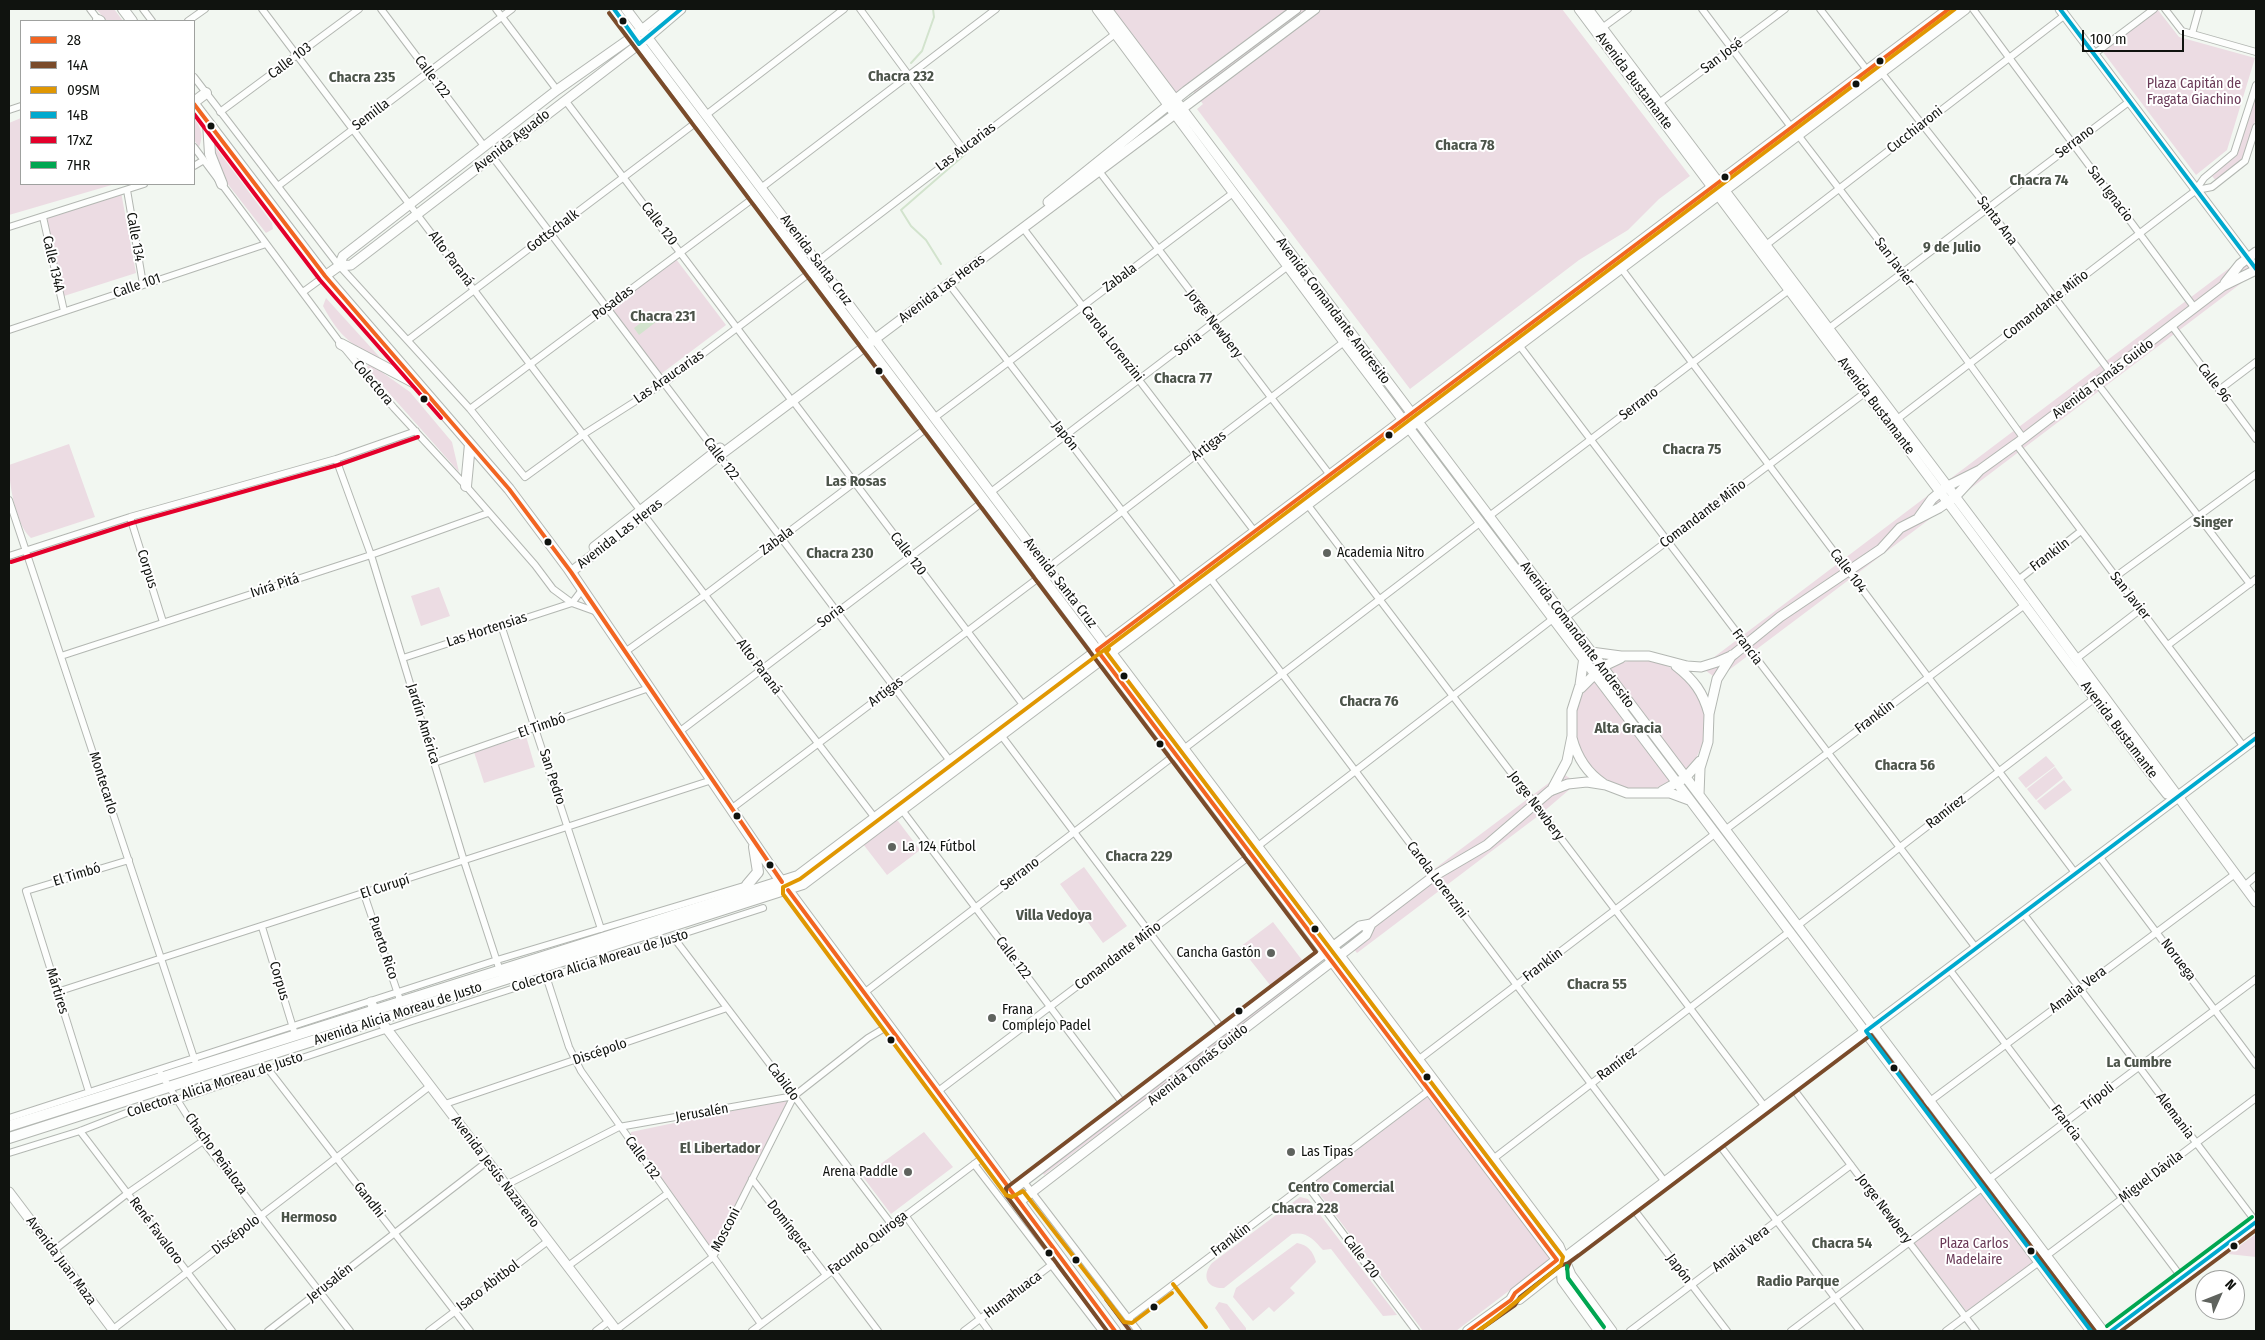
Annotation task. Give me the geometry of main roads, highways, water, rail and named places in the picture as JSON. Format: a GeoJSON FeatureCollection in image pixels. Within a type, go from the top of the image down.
{"type":"FeatureCollection","features":[{"type":"Feature","properties":{"kind":"main road"},"geometry":{"type":"LineString","coordinates":[[123,9],[131,20]]}},
{"type":"Feature","properties":{"kind":"main road","name":"Avenida Santa Cruz"},"geometry":{"type":"LineString","coordinates":[[614,9],[1175,756],[1561,1261],[1612,1331]]}},
{"type":"Feature","properties":{"kind":"main road","name":"Avenida Santa Cruz"},"geometry":{"type":"LineString","coordinates":[[626,9],[934,418],[1110,647],[1559,1246],[1562,1280],[1599,1331]]}},
{"type":"Feature","properties":{"kind":"main road","name":"Avenida Aguado"},"geometry":{"type":"LineString","coordinates":[[325,276],[339,266],[350,265],[639,44],[645,34],[668,9]]}},
{"type":"Feature","properties":{"kind":"main road","name":"Avenida Aguado"},"geometry":{"type":"LineString","coordinates":[[339,266],[343,256],[557,90],[633,36],[645,34],[682,9]]}},
{"type":"Feature","properties":{"kind":"main road","name":"Avenida Comandante Andresito"},"geometry":{"type":"LineString","coordinates":[[1097,9],[1175,107],[1485,520],[1554,618],[1587,655],[1720,831],[1797,926],[1869,1029]]}},
{"type":"Feature","properties":{"kind":"main road","name":"Avenida Comandante Andresito"},"geometry":{"type":"LineString","coordinates":[[1107,9],[1233,193],[1344,342],[1410,421]]}},
{"type":"Feature","properties":{"kind":"main road","name":"Avenida Las Heras"},"geometry":{"type":"LineString","coordinates":[[874,337],[949,284],[1099,172],[1175,107],[1296,9]]}},
{"type":"Feature","properties":{"kind":"main road","name":"Avenida Las Heras"},"geometry":{"type":"LineString","coordinates":[[570,570],[717,454],[865,344],[1175,107],[1315,9]]}},
{"type":"Feature","properties":{"kind":"main road","name":"Avenida Bustamante"},"geometry":{"type":"LineString","coordinates":[[1579,9],[1766,245],[1896,420],[1943,489],[2094,698],[2148,763]]}},
{"type":"Feature","properties":{"kind":"main road","name":"Avenida Bustamante"},"geometry":{"type":"LineString","coordinates":[[1588,9],[1659,104],[1789,290],[1866,392],[1943,489]]}},
{"type":"Feature","properties":{"kind":"main road"},"geometry":{"type":"LineString","coordinates":[[785,886],[1024,706],[1210,578],[1307,504],[1410,421],[1719,188],[1795,131],[1881,72],[1965,9]]}},
{"type":"Feature","properties":{"kind":"main road"},"geometry":{"type":"LineString","coordinates":[[1795,131],[1867,70],[1945,10]]}},
{"type":"Feature","properties":{"kind":"main road"},"geometry":{"type":"LineString","coordinates":[[2062,12],[2256,270]]}},
{"type":"Feature","properties":{"kind":"main road"},"geometry":{"type":"LineString","coordinates":[[195,102],[206,93]]}},
{"type":"Feature","properties":{"kind":"main road"},"geometry":{"type":"LineString","coordinates":[[195,104],[325,276],[509,489],[570,570],[785,886],[1115,1331]]}},
{"type":"Feature","properties":{"kind":"main road"},"geometry":{"type":"LineString","coordinates":[[208,123],[210,154],[222,184]]}},
{"type":"Feature","properties":{"kind":"main road"},"geometry":{"type":"LineString","coordinates":[[1110,647],[1181,588],[1330,475],[1519,345],[1621,268],[1719,188]]}},
{"type":"Feature","properties":{"kind":"main road","name":"Avenida Tomás Guido"},"geometry":{"type":"LineString","coordinates":[[2224,286],[2248,257],[2256,252]]}},
{"type":"Feature","properties":{"kind":"main road","name":"Avenida Tomás Guido"},"geometry":{"type":"LineString","coordinates":[[1918,519],[1943,489],[1980,470],[2020,442],[2172,326],[2194,307],[2224,286],[2256,270]]}},
{"type":"Feature","properties":{"kind":"main road"},"geometry":{"type":"LineString","coordinates":[[341,344],[419,385]]}},
{"type":"Feature","properties":{"kind":"main road"},"geometry":{"type":"LineString","coordinates":[[466,486],[470,444]]}},
{"type":"Feature","properties":{"kind":"main road","name":"Avenida Tomás Guido"},"geometry":{"type":"LineString","coordinates":[[1709,714],[1717,679],[1733,655],[1745,644],[1847,570],[1881,549],[1900,528],[1951,500],[1980,470]]}},
{"type":"Feature","properties":{"kind":"main road","name":"Avenida Bustamante"},"geometry":{"type":"LineString","coordinates":[[1951,500],[2018,580],[2076,659],[2148,763],[2167,794],[2177,797],[2256,902]]}},
{"type":"Feature","properties":{"kind":"main road","name":"Avenida Comandante Andresito"},"geometry":{"type":"LineString","coordinates":[[1485,520],[1565,618],[1587,655]]}},
{"type":"Feature","properties":{"kind":"main road"},"geometry":{"type":"LineString","coordinates":[[785,886],[803,884],[1001,735],[1100,654]]}},
{"type":"Feature","properties":{"kind":"main road","name":"Avenida Tomás Guido"},"geometry":{"type":"LineString","coordinates":[[1606,785],[1590,773],[1580,759],[1572,736],[1571,717],[1587,655],[1636,655],[1662,659],[1674,664],[1701,667],[1733,655]]}},
{"type":"Feature","properties":{"kind":"main road","name":"Avenida Tomás Guido"},"geometry":{"type":"LineString","coordinates":[[1576,698],[1584,684],[1598,669],[1624,657],[1636,655]]}},
{"type":"Feature","properties":{"kind":"main road","name":"Avenida Tomás Guido"},"geometry":{"type":"LineString","coordinates":[[1011,1191],[1360,926],[1371,924],[1434,876],[1487,845],[1550,791],[1577,783],[1606,785],[1632,794],[1659,792],[1695,798],[1710,728],[1709,714],[1700,690],[1694,681],[1674,664]]}},
{"type":"Feature","properties":{"kind":"main road","name":"Avenida Tomás Guido"},"geometry":{"type":"LineString","coordinates":[[1550,791],[1562,772],[1572,736]]}},
{"type":"Feature","properties":{"kind":"main road"},"geometry":{"type":"LineString","coordinates":[[1475,1329],[1511,1300],[1515,1293],[1561,1261],[2256,738]]}},
{"type":"Feature","properties":{"kind":"main road"},"geometry":{"type":"LineString","coordinates":[[1659,792],[1682,780],[1703,755]]}},
{"type":"Feature","properties":{"kind":"main road","name":"Avenida Comandante Andresito"},"geometry":{"type":"LineString","coordinates":[[1720,831],[1789,932],[1869,1029],[1926,1104],[2042,1259],[2091,1331]]}},
{"type":"Feature","properties":{"kind":"main road"},"geometry":{"type":"LineString","coordinates":[[747,885],[758,872],[758,859],[752,838]]}},
{"type":"Feature","properties":{"kind":"main road","name":"Avenida Alicia Moreau de Justo"},"geometry":{"type":"LineString","coordinates":[[9,1138],[170,1087],[375,1011],[399,998],[503,981],[721,902],[785,886]]}},
{"type":"Feature","properties":{"kind":"main road","name":"Avenida Alicia Moreau de Justo"},"geometry":{"type":"LineString","coordinates":[[9,1126],[161,1073],[294,1031],[503,981],[785,886]]}},
{"type":"Feature","properties":{"kind":"main road","name":"Avenida Tomás Guido"},"geometry":{"type":"LineString","coordinates":[[1019,1202],[1340,956],[1366,935],[1371,924]]}},
{"type":"Feature","properties":{"kind":"main road","name":"Avenida Jesús Nazareno"},"geometry":{"type":"LineString","coordinates":[[375,1011],[617,1331]]}},
{"type":"Feature","properties":{"kind":"main road","name":"Avenida Juan Maza"},"geometry":{"type":"LineString","coordinates":[[9,1192],[113,1330]]}},
{"type":"Feature","properties":{"kind":"main road"},"geometry":{"type":"LineString","coordinates":[[2111,1331],[2256,1222]]}},
{"type":"Feature","properties":{"kind":"main road","name":"Avenida Comandante Andresito"},"geometry":{"type":"LineString","coordinates":[[2042,1259],[2103,1331]]}},
{"type":"Feature","properties":{"kind":"waterway"},"geometry":{"type":"LineString","coordinates":[[911,63],[922,51],[934,17],[933,9]]}},
{"type":"Feature","properties":{"kind":"waterway"},"geometry":{"type":"LineString","coordinates":[[941,264],[926,240],[911,226],[901,210],[970,150],[971,147]]}},
{"type":"Feature","properties":{"kind":"place","name":"Academia Nitro"},"geometry":{"type":"Point","coordinates":[1327,553]}},
{"type":"Feature","properties":{"kind":"place","name":"La 124 Fútbol"},"geometry":{"type":"Point","coordinates":[892,847]}},
{"type":"Feature","properties":{"kind":"place","name":"Cancha Gastón"},"geometry":{"type":"Point","coordinates":[1271,953]}},
{"type":"Feature","properties":{"kind":"place","name":"Frana Complejo Padel"},"geometry":{"type":"Point","coordinates":[992,1018]}},
{"type":"Feature","properties":{"kind":"place","name":"Las Tipas"},"geometry":{"type":"Point","coordinates":[1291,1152]}},
{"type":"Feature","properties":{"kind":"place","name":"Arena Paddle"},"geometry":{"type":"Point","coordinates":[908,1172]}},
{"type":"Feature","properties":{"kind":"district","name":"Chacra 232"},"geometry":{"type":"Point","coordinates":[901,77]}},
{"type":"Feature","properties":{"kind":"district","name":"Chacra 235"},"geometry":{"type":"Point","coordinates":[362,78]}},
{"type":"Feature","properties":{"kind":"district","name":"Chacra 78"},"geometry":{"type":"Point","coordinates":[1465,146]}},
{"type":"Feature","properties":{"kind":"district","name":"Chacra 74"},"geometry":{"type":"Point","coordinates":[2039,181]}},
{"type":"Feature","properties":{"kind":"district","name":"9 de Julio"},"geometry":{"type":"Point","coordinates":[1952,248]}},
{"type":"Feature","properties":{"kind":"district","name":"Chacra 231"},"geometry":{"type":"Point","coordinates":[663,317]}},
{"type":"Feature","properties":{"kind":"district","name":"Chacra 77"},"geometry":{"type":"Point","coordinates":[1183,379]}},
{"type":"Feature","properties":{"kind":"district","name":"Chacra 75"},"geometry":{"type":"Point","coordinates":[1692,450]}},
{"type":"Feature","properties":{"kind":"district","name":"Las Rosas"},"geometry":{"type":"Point","coordinates":[856,482]}},
{"type":"Feature","properties":{"kind":"district","name":"Singer"},"geometry":{"type":"Point","coordinates":[2213,523]}},
{"type":"Feature","properties":{"kind":"district","name":"Chacra 230"},"geometry":{"type":"Point","coordinates":[840,554]}},
{"type":"Feature","properties":{"kind":"district","name":"Chacra 76"},"geometry":{"type":"Point","coordinates":[1369,702]}},
{"type":"Feature","properties":{"kind":"district","name":"Alta Gracia"},"geometry":{"type":"Point","coordinates":[1628,729]}},
{"type":"Feature","properties":{"kind":"district","name":"Chacra 56"},"geometry":{"type":"Point","coordinates":[1905,766]}},
{"type":"Feature","properties":{"kind":"district","name":"Chacra 229"},"geometry":{"type":"Point","coordinates":[1139,857]}},
{"type":"Feature","properties":{"kind":"district","name":"Villa Vedoya"},"geometry":{"type":"Point","coordinates":[1054,916]}},
{"type":"Feature","properties":{"kind":"district","name":"Chacra 55"},"geometry":{"type":"Point","coordinates":[1597,985]}},
{"type":"Feature","properties":{"kind":"district","name":"La Cumbre"},"geometry":{"type":"Point","coordinates":[2139,1063]}},
{"type":"Feature","properties":{"kind":"district","name":"El Libertador"},"geometry":{"type":"Point","coordinates":[720,1149]}},
{"type":"Feature","properties":{"kind":"district","name":"Centro Comercial"},"geometry":{"type":"Point","coordinates":[1341,1188]}},
{"type":"Feature","properties":{"kind":"district","name":"Chacra 228"},"geometry":{"type":"Point","coordinates":[1305,1209]}},
{"type":"Feature","properties":{"kind":"district","name":"Hermoso"},"geometry":{"type":"Point","coordinates":[309,1218]}},
{"type":"Feature","properties":{"kind":"district","name":"Chacra 54"},"geometry":{"type":"Point","coordinates":[1842,1244]}},
{"type":"Feature","properties":{"kind":"district","name":"Radio Parque"},"geometry":{"type":"Point","coordinates":[1798,1282]}},
{"type":"Feature","properties":{"kind":"park label","name":"Plaza Capitán de Fragata Giachino"},"geometry":{"type":"Point","coordinates":[2194,92]}},
{"type":"Feature","properties":{"kind":"park label","name":"Plaza Carlos Madelaire"},"geometry":{"type":"Point","coordinates":[1974,1252]}}]}
